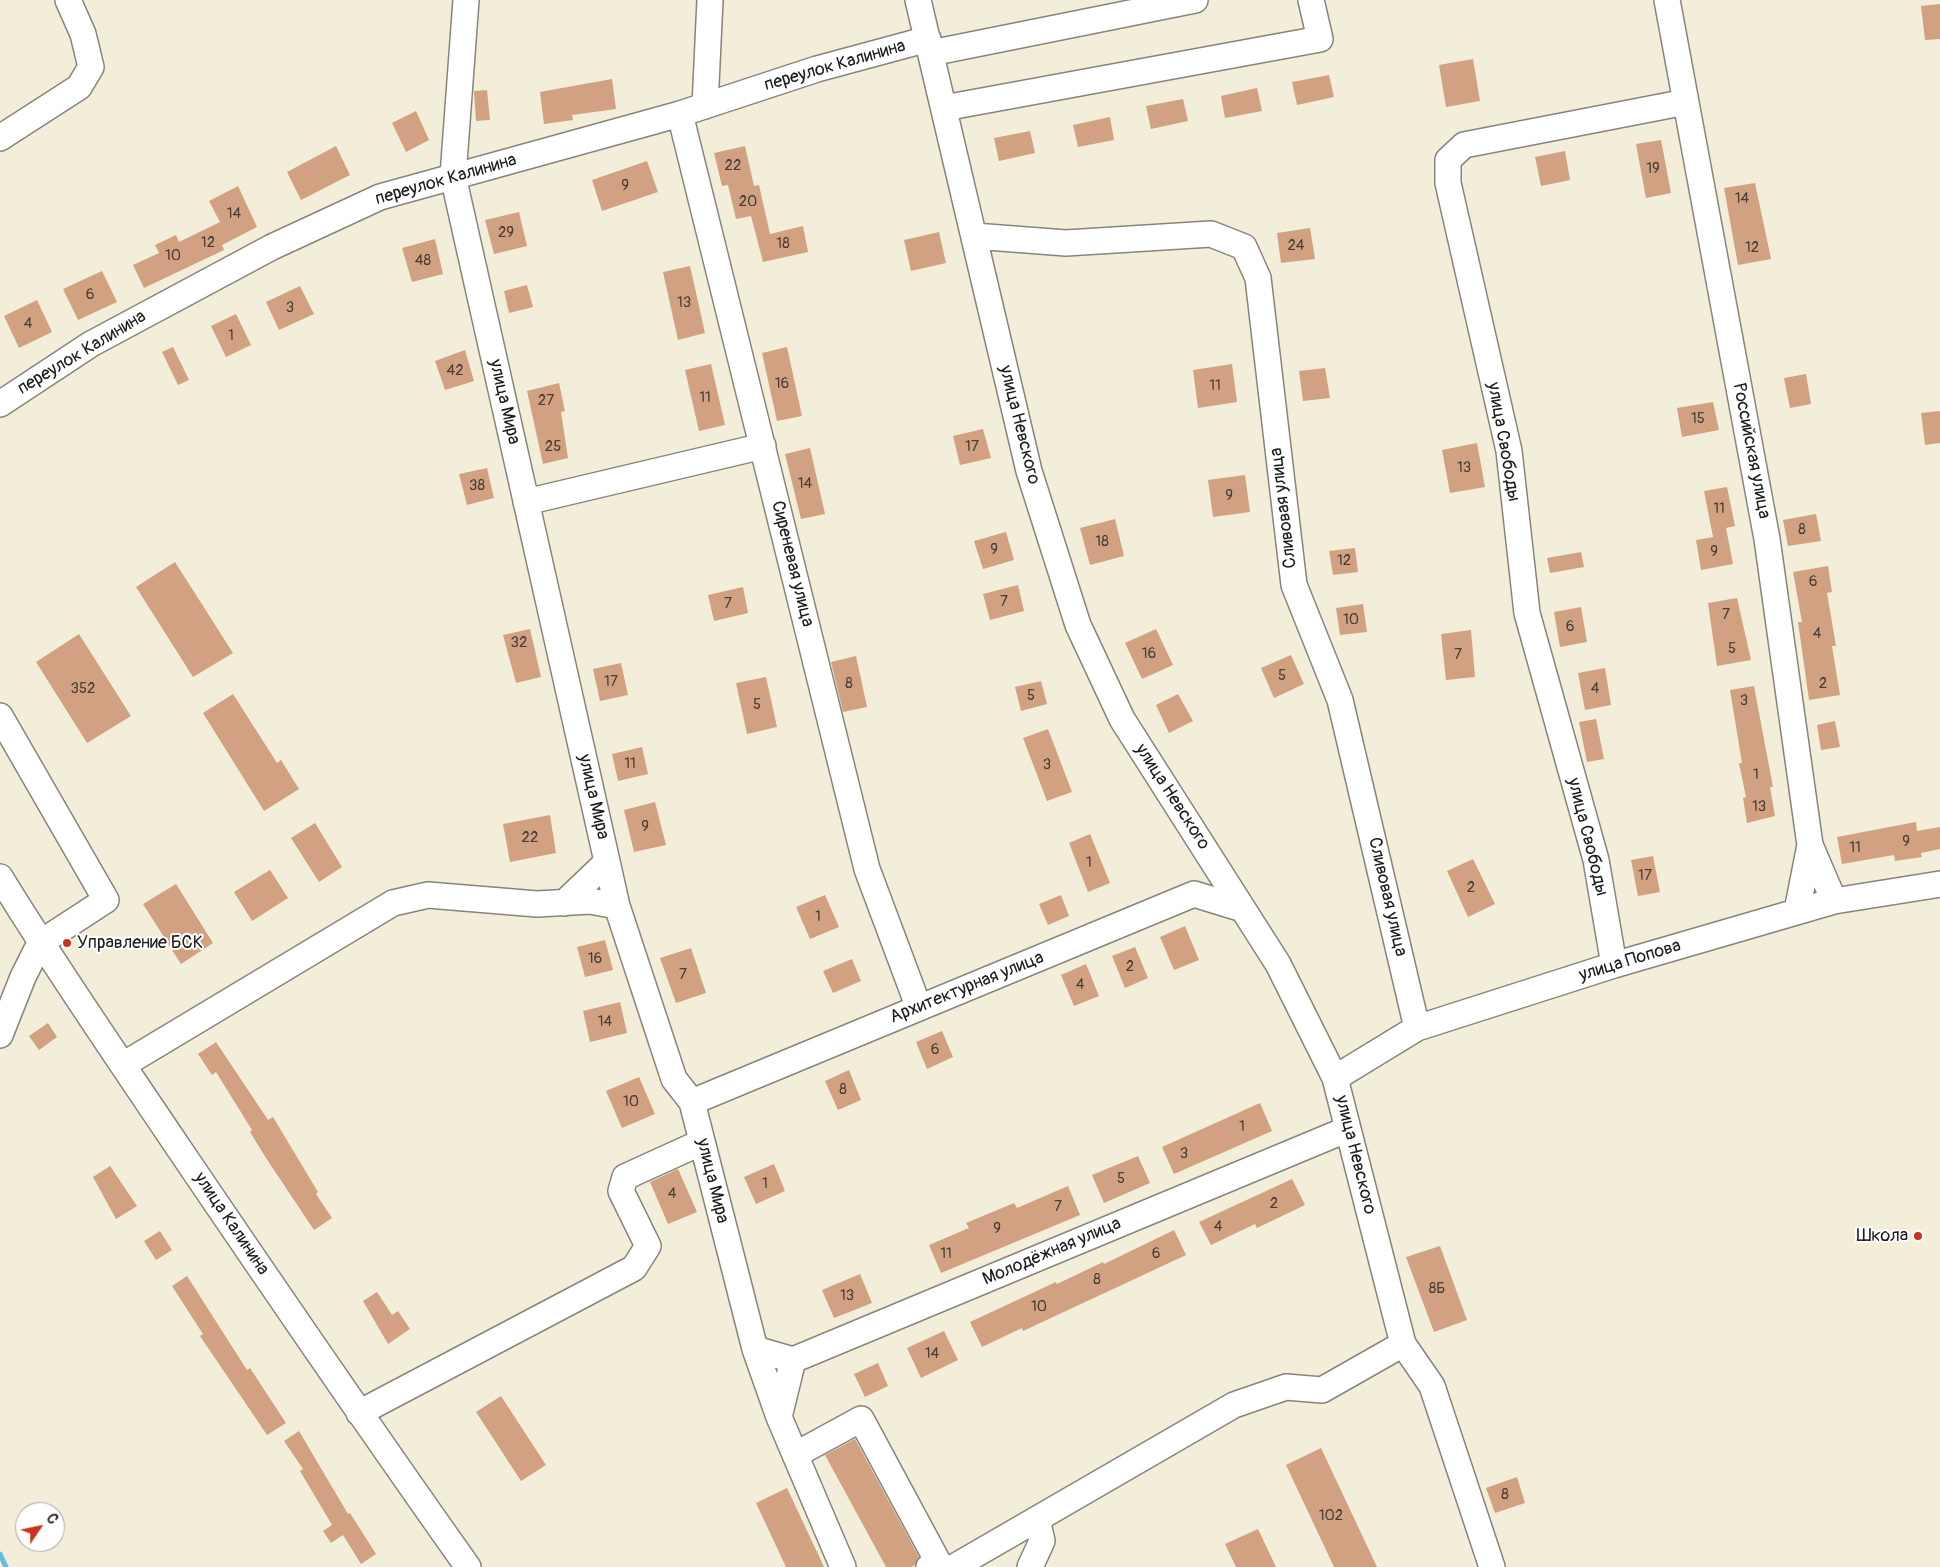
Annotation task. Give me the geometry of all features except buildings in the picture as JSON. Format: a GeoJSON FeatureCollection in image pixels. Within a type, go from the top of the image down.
{"type":"FeatureCollection","features":[{"type":"Feature","properties":{"kind":"street"},"geometry":{"type":"LineString","coordinates":[[0,138],[79,87],[91,67],[83,34],[68,0]]}},
{"type":"Feature","properties":{"kind":"street","name":"улица Мира"},"geometry":{"type":"LineString","coordinates":[[466,0],[453,176],[617,906],[674,1079],[692,1102],[755,1349],[779,1417],[843,1567]]}},
{"type":"Feature","properties":{"kind":"street"},"geometry":{"type":"LineString","coordinates":[[705,106],[710,0]]}},
{"type":"Feature","properties":{"kind":"street","name":"улица Невского"},"geometry":{"type":"LineString","coordinates":[[918,0],[1029,471],[1078,625],[1122,719],[1278,964],[1335,1078],[1403,1344],[1432,1386],[1492,1567]]}},
{"type":"Feature","properties":{"kind":"street","name":"переулок Калинина"},"geometry":{"type":"LineString","coordinates":[[0,404],[91,344],[272,247],[380,197],[680,114],[817,69],[930,46],[1195,0]]}},
{"type":"Feature","properties":{"kind":"street"},"geometry":{"type":"LineString","coordinates":[[944,108],[1320,39],[1311,0]]}},
{"type":"Feature","properties":{"kind":"street","name":"Российская улица"},"geometry":{"type":"LineString","coordinates":[[1667,0],[1767,539],[1810,846],[1834,901]]}},
{"type":"Feature","properties":{"kind":"street","name":"улица Свободы"},"geometry":{"type":"LineString","coordinates":[[1614,964],[1596,860],[1527,613],[1509,451],[1448,183],[1448,160],[1464,145],[1686,102]]}},
{"type":"Feature","properties":{"kind":"street","name":"Сиреневая улица"},"geometry":{"type":"LineString","coordinates":[[680,114],[867,869],[919,1008]]}},
{"type":"Feature","properties":{"kind":"street","name":"Сливовая улица"},"geometry":{"type":"LineString","coordinates":[[974,236],[1066,243],[1211,234],[1244,247],[1258,278],[1294,585],[1340,700],[1418,1028]]}},
{"type":"Feature","properties":{"kind":"street"},"geometry":{"type":"LineString","coordinates":[[526,502],[763,446]]}},
{"type":"Feature","properties":{"kind":"street"},"geometry":{"type":"LineString","coordinates":[[0,716],[106,900],[40,943],[23,977],[0,1035]]}},
{"type":"Feature","properties":{"kind":"street"},"geometry":{"type":"LineString","coordinates":[[1797,912],[1810,846]]}},
{"type":"Feature","properties":{"kind":"street"},"geometry":{"type":"LineString","coordinates":[[564,902],[607,862]]}},
{"type":"Feature","properties":{"kind":"street","name":"улица Калинина"},"geometry":{"type":"LineString","coordinates":[[0,877],[40,943],[123,1066],[359,1413],[468,1567]]}},
{"type":"Feature","properties":{"kind":"street","name":"улица Попова"},"geometry":{"type":"LineString","coordinates":[[1335,1078],[1418,1028],[1614,964],[1834,901],[1940,884]]}},
{"type":"Feature","properties":{"kind":"street","name":"Архитектурная улица"},"geometry":{"type":"LineString","coordinates":[[692,1102],[1194,894],[1243,909]]}},
{"type":"Feature","properties":{"kind":"street"},"geometry":{"type":"LineString","coordinates":[[123,1066],[393,903],[428,895],[537,904],[590,901],[617,906]]}},
{"type":"Feature","properties":{"kind":"street","name":"Молодёжная улица"},"geometry":{"type":"LineString","coordinates":[[793,1360],[1348,1128]]}},
{"type":"Feature","properties":{"kind":"street"},"geometry":{"type":"LineString","coordinates":[[359,1413],[634,1268],[648,1246],[621,1191],[625,1177],[702,1142]]}},
{"type":"Feature","properties":{"kind":"street"},"geometry":{"type":"LineString","coordinates":[[954,1567],[1234,1405],[1286,1387],[1322,1390],[1403,1344]]}},
{"type":"Feature","properties":{"kind":"street"},"geometry":{"type":"LineString","coordinates":[[755,1349],[793,1360],[779,1417]]}},
{"type":"Feature","properties":{"kind":"street"},"geometry":{"type":"LineString","coordinates":[[795,1455],[861,1419],[938,1562],[929,1567]]}},
{"type":"Feature","properties":{"kind":"street"},"geometry":{"type":"LineString","coordinates":[[1030,1567],[1042,1541],[1038,1519]]}},
{"type":"Feature","properties":{"kind":"waterway"},"geometry":{"type":"LineString","coordinates":[[0,1554],[6,1567]]}},
{"type":"Feature","properties":{"kind":"place","name":"Управление БСК"},"geometry":{"type":"Point","coordinates":[67,943]}},
{"type":"Feature","properties":{"kind":"place","name":"Школа"},"geometry":{"type":"Point","coordinates":[1918,1236]}}]}
